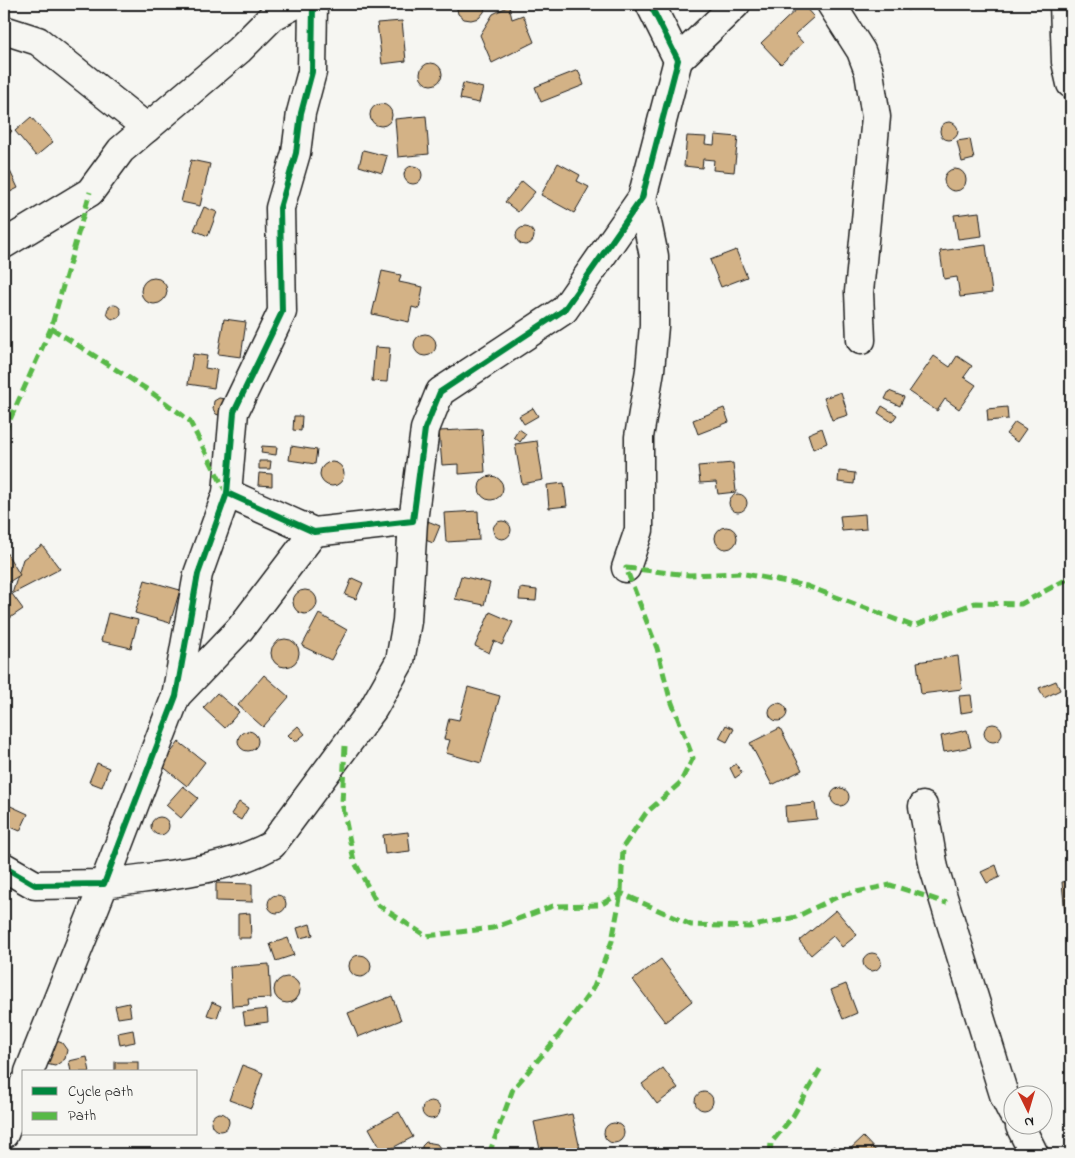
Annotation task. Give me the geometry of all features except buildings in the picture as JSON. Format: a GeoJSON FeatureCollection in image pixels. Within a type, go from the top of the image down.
{"type":"FeatureCollection","features":[{"type":"Feature","properties":{"kind":"street"},"geometry":{"type":"LineString","coordinates":[[30,1070],[176,696],[198,574],[227,493],[234,412],[282,312],[280,208],[296,153],[301,113],[312,72],[313,4]]}},
{"type":"Feature","properties":{"kind":"street"},"geometry":{"type":"LineString","coordinates":[[650,4],[678,60]]}},
{"type":"Feature","properties":{"kind":"street"},"geometry":{"type":"LineString","coordinates":[[4,867],[35,885],[104,884],[220,866],[249,858],[272,845],[373,709],[400,661],[407,620],[413,521],[425,429],[440,392],[564,310],[642,198],[678,60],[736,4]]}},
{"type":"Feature","properties":{"kind":"street"},"geometry":{"type":"LineString","coordinates":[[831,4],[861,51],[869,72],[876,118],[859,292],[861,340]]}},
{"type":"Feature","properties":{"kind":"street"},"geometry":{"type":"LineString","coordinates":[[1064,4],[1066,62],[1071,84]]}},
{"type":"Feature","properties":{"kind":"street"},"geometry":{"type":"LineString","coordinates":[[4,244],[90,192],[121,150],[239,50],[281,8]]}},
{"type":"Feature","properties":{"kind":"street"},"geometry":{"type":"LineString","coordinates":[[4,30],[38,41],[147,128]]}},
{"type":"Feature","properties":{"kind":"street"},"geometry":{"type":"LineString","coordinates":[[626,568],[639,530],[639,437],[650,370],[654,326],[654,256],[642,198]]}},
{"type":"Feature","properties":{"kind":"street"},"geometry":{"type":"LineString","coordinates":[[227,493],[314,532],[413,521]]}},
{"type":"Feature","properties":{"kind":"street"},"geometry":{"type":"LineString","coordinates":[[176,696],[240,629],[314,532]]}},
{"type":"Feature","properties":{"kind":"street"},"geometry":{"type":"LineString","coordinates":[[923,806],[934,868],[1002,1088]]}},
{"type":"Feature","properties":{"kind":"street"},"geometry":{"type":"LineString","coordinates":[[4,1134],[22,1089]]}},
{"type":"Feature","properties":{"kind":"street"},"geometry":{"type":"LineString","coordinates":[[1025,1136],[1034,1154]]}},
{"type":"Feature","properties":{"kind":"marked path"},"geometry":{"type":"LineString","coordinates":[[4,433],[51,328],[90,192]]}},
{"type":"Feature","properties":{"kind":"marked path"},"geometry":{"type":"LineString","coordinates":[[51,328],[148,390],[189,420],[225,490]]}},
{"type":"Feature","properties":{"kind":"marked path"},"geometry":{"type":"LineString","coordinates":[[489,1154],[513,1089],[556,1039],[594,987],[612,941],[621,893],[623,847],[646,813],[680,783],[693,758],[669,695],[657,648],[626,568],[689,575],[740,573],[807,586],[913,626],[975,603],[1021,604],[1071,577]]}},
{"type":"Feature","properties":{"kind":"marked path"},"geometry":{"type":"LineString","coordinates":[[345,746],[342,803],[354,861],[378,905],[426,936],[493,928],[553,906],[600,905],[621,893],[691,925],[749,927],[796,917],[841,895],[890,885],[947,903]]}},
{"type":"Feature","properties":{"kind":"marked path"},"geometry":{"type":"LineString","coordinates":[[770,1154],[771,1143],[793,1116],[822,1066]]}},
{"type":"Feature","properties":{"kind":"cycle path"},"geometry":{"type":"LineString","coordinates":[[4,867],[35,885],[104,884],[176,696],[198,574],[227,493],[234,412],[282,312],[280,208],[296,153],[301,113],[312,72],[313,4]]}},
{"type":"Feature","properties":{"kind":"cycle path"},"geometry":{"type":"LineString","coordinates":[[227,493],[314,532],[413,521],[425,429],[440,392],[564,310],[642,198],[678,60],[650,4]]}}]}
